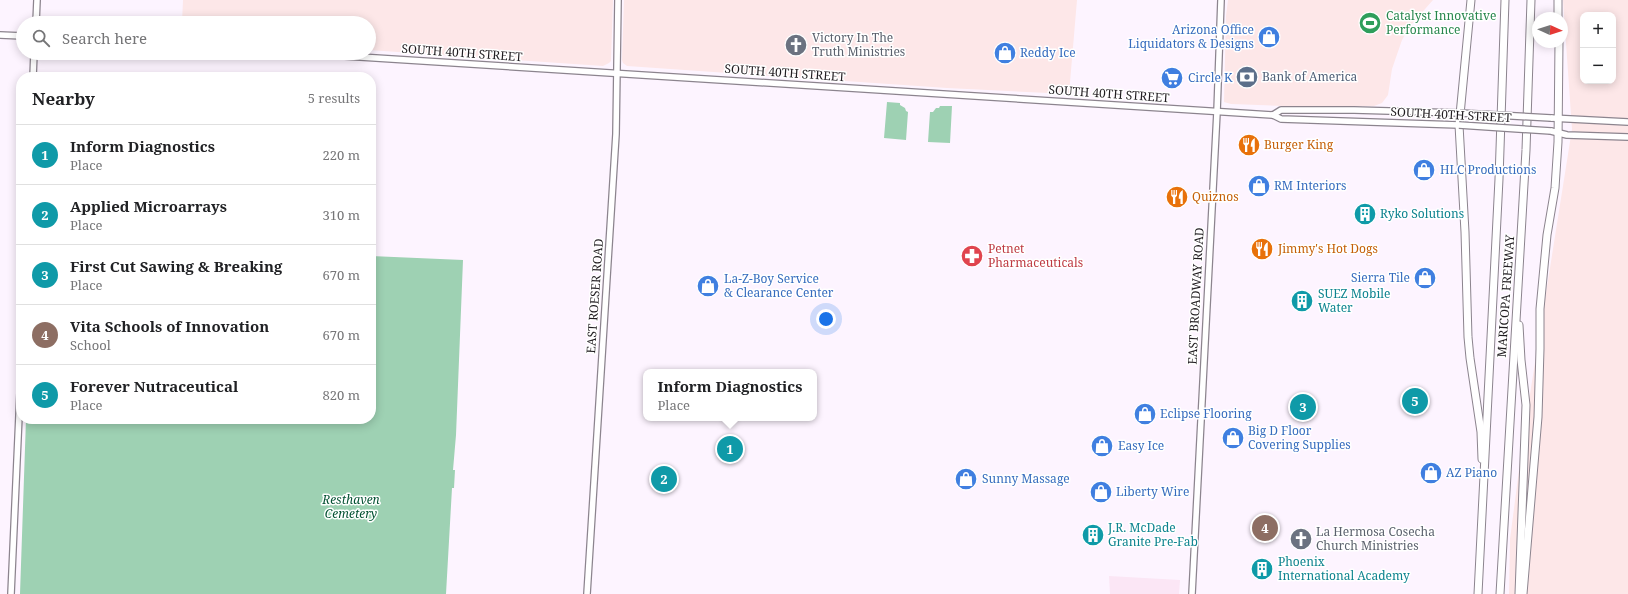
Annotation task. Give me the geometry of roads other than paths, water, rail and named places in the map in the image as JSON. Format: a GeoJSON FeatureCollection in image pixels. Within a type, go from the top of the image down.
{"type":"FeatureCollection","features":[{"type":"Feature","properties":{"kind":"highway"},"geometry":{"type":"LineString","coordinates":[[1471,0],[1460,126],[1466,232],[1470,358],[1481,432],[1481,456],[1485,469]]}},
{"type":"Feature","properties":{"kind":"highway","name":"MARICOPA FREEWAY"},"geometry":{"type":"LineString","coordinates":[[1478,594],[1499,179],[1505,0]]}},
{"type":"Feature","properties":{"kind":"highway","name":"MARICOPA FREEWAY"},"geometry":{"type":"LineString","coordinates":[[1500,594],[1526,150],[1532,0]]}},
{"type":"Feature","properties":{"kind":"highway"},"geometry":{"type":"LineString","coordinates":[[1558,0],[1558,12]]}},
{"type":"Feature","properties":{"kind":"highway"},"geometry":{"type":"LineString","coordinates":[[1523,594],[1538,417],[1540,309],[1547,235],[1555,188],[1559,134],[1555,118],[1559,48]]}},
{"type":"Feature","properties":{"kind":"highway"},"geometry":{"type":"LineString","coordinates":[[1518,289],[1521,360],[1526,405],[1519,594]]}},
{"type":"Feature","properties":{"kind":"main road"},"geometry":{"type":"LineString","coordinates":[[36,16],[37,0]]}},
{"type":"Feature","properties":{"kind":"main road","name":"EAST ROESER ROAD"},"geometry":{"type":"LineString","coordinates":[[587,594],[615,155],[618,0]]}},
{"type":"Feature","properties":{"kind":"main road","name":"EAST BROADWAY ROAD"},"geometry":{"type":"LineString","coordinates":[[1192,594],[1217,112],[1221,0]]}},
{"type":"Feature","properties":{"kind":"main road"},"geometry":{"type":"LineString","coordinates":[[0,35],[16,36]]}},
{"type":"Feature","properties":{"kind":"main road","name":"SOUTH 40TH STREET"},"geometry":{"type":"LineString","coordinates":[[376,58],[1273,115],[1281,119],[1460,126],[1550,131],[1559,134],[1628,137]]}},
{"type":"Feature","properties":{"kind":"main road"},"geometry":{"type":"LineString","coordinates":[[33,72],[34,60]]}},
{"type":"Feature","properties":{"kind":"main road","name":"SOUTH 40TH STREET"},"geometry":{"type":"LineString","coordinates":[[1273,115],[1281,110],[1354,110],[1460,113],[1628,122]]}},
{"type":"Feature","properties":{"kind":"main road"},"geometry":{"type":"LineString","coordinates":[[11,594],[19,424]]}},
{"type":"Feature","properties":{"kind":"place","name":"Catalyst Innovative Performance"},"geometry":{"type":"Point","coordinates":[1370,23]}},
{"type":"Feature","properties":{"kind":"place","name":"Arizona Office Liquidators & Designs"},"geometry":{"type":"Point","coordinates":[1269,37]}},
{"type":"Feature","properties":{"kind":"place","name":"Victory In The Truth Ministries"},"geometry":{"type":"Point","coordinates":[796,45]}},
{"type":"Feature","properties":{"kind":"place","name":"Reddy Ice"},"geometry":{"type":"Point","coordinates":[1005,53]}},
{"type":"Feature","properties":{"kind":"place","name":"Bank of America"},"geometry":{"type":"Point","coordinates":[1247,77]}},
{"type":"Feature","properties":{"kind":"place","name":"Circle K"},"geometry":{"type":"Point","coordinates":[1172,78]}},
{"type":"Feature","properties":{"kind":"place","name":"Burger King"},"geometry":{"type":"Point","coordinates":[1249,145]}},
{"type":"Feature","properties":{"kind":"place","name":"HLC Productions"},"geometry":{"type":"Point","coordinates":[1424,170]}},
{"type":"Feature","properties":{"kind":"place","name":"RM Interiors"},"geometry":{"type":"Point","coordinates":[1259,186]}},
{"type":"Feature","properties":{"kind":"place","name":"Quiznos"},"geometry":{"type":"Point","coordinates":[1177,197]}},
{"type":"Feature","properties":{"kind":"place","name":"Ryko Solutions"},"geometry":{"type":"Point","coordinates":[1365,214]}},
{"type":"Feature","properties":{"kind":"place","name":"Jimmy's Hot Dogs"},"geometry":{"type":"Point","coordinates":[1262,249]}},
{"type":"Feature","properties":{"kind":"place","name":"Petnet Pharmaceuticals"},"geometry":{"type":"Point","coordinates":[972,256]}},
{"type":"Feature","properties":{"kind":"place","name":"Sierra Tile"},"geometry":{"type":"Point","coordinates":[1425,278]}},
{"type":"Feature","properties":{"kind":"place","name":"La-Z-Boy Service & Clearance Center"},"geometry":{"type":"Point","coordinates":[708,286]}},
{"type":"Feature","properties":{"kind":"place","name":"SUEZ Mobile Water"},"geometry":{"type":"Point","coordinates":[1302,301]}},
{"type":"Feature","properties":{"kind":"place","name":"Forever Nutraceutical"},"geometry":{"type":"Point","coordinates":[1415,401]}},
{"type":"Feature","properties":{"kind":"place","name":"First Cut Sawing & Breaking"},"geometry":{"type":"Point","coordinates":[1303,407]}},
{"type":"Feature","properties":{"kind":"place","name":"Eclipse Flooring"},"geometry":{"type":"Point","coordinates":[1145,414]}},
{"type":"Feature","properties":{"kind":"place","name":"Big D Floor Covering Supplies"},"geometry":{"type":"Point","coordinates":[1233,438]}},
{"type":"Feature","properties":{"kind":"place","name":"Easy Ice"},"geometry":{"type":"Point","coordinates":[1102,446]}},
{"type":"Feature","properties":{"kind":"place","name":"Inform Diagnostics"},"geometry":{"type":"Point","coordinates":[730,449]}},
{"type":"Feature","properties":{"kind":"place","name":"AZ Piano"},"geometry":{"type":"Point","coordinates":[1431,473]}},
{"type":"Feature","properties":{"kind":"place","name":"Applied Microarrays"},"geometry":{"type":"Point","coordinates":[664,479]}},
{"type":"Feature","properties":{"kind":"place","name":"Sunny Massage"},"geometry":{"type":"Point","coordinates":[966,479]}},
{"type":"Feature","properties":{"kind":"place","name":"Liberty Wire"},"geometry":{"type":"Point","coordinates":[1101,492]}},
{"type":"Feature","properties":{"kind":"place","name":"Vita Schools of Innovation"},"geometry":{"type":"Point","coordinates":[1265,528]}},
{"type":"Feature","properties":{"kind":"place","name":"J.R. McDade Granite Pre-Fab"},"geometry":{"type":"Point","coordinates":[1093,535]}},
{"type":"Feature","properties":{"kind":"place","name":"La Hermosa Cosecha Church Ministries"},"geometry":{"type":"Point","coordinates":[1301,539]}},
{"type":"Feature","properties":{"kind":"place","name":"Phoenix International Academy"},"geometry":{"type":"Point","coordinates":[1262,569]}},
{"type":"Feature","properties":{"kind":"park label","name":"Resthaven Cemetery"},"geometry":{"type":"Point","coordinates":[351,507]}}]}
